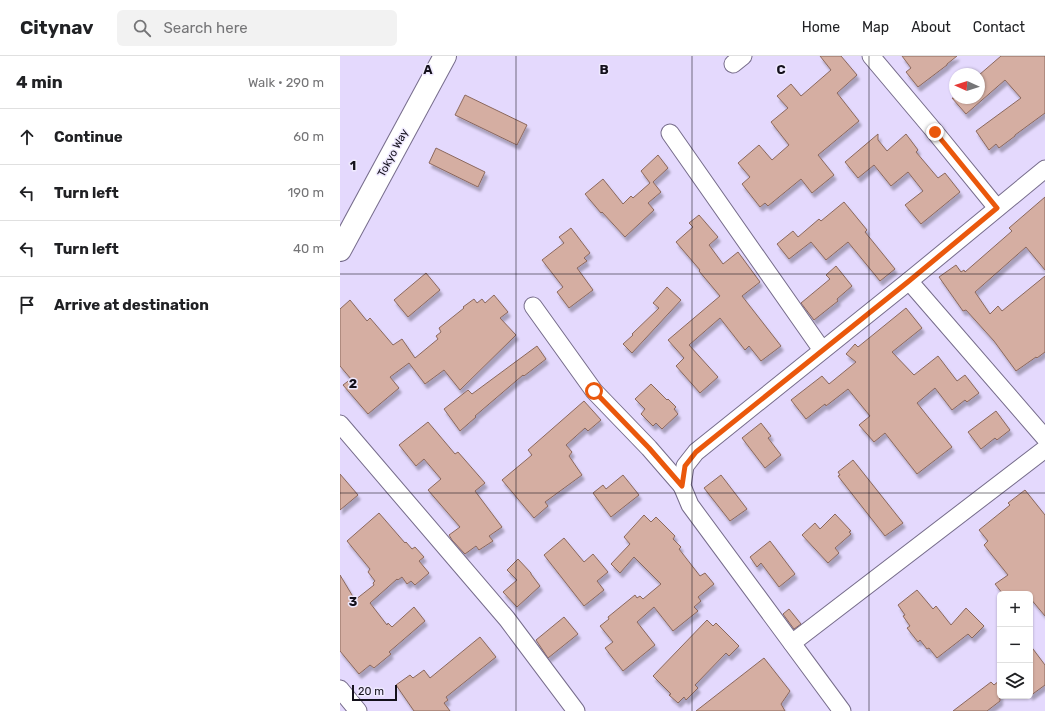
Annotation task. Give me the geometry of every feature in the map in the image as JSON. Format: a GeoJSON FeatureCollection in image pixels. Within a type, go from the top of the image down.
{"type":"FeatureCollection","features":[{"type":"Feature","properties":{"kind":"main road","name":"Tokyo Way"},"geometry":{"type":"LineString","coordinates":[[340,250],[445,56]]}},
{"type":"Feature","properties":{"kind":"street"},"geometry":{"type":"LineString","coordinates":[[871,56],[997,208]]}},
{"type":"Feature","properties":{"kind":"street"},"geometry":{"type":"LineString","coordinates":[[670,133],[822,350]]}},
{"type":"Feature","properties":{"kind":"street"},"geometry":{"type":"LineString","coordinates":[[682,486],[685,466],[696,452],[909,281],[1045,169]]}},
{"type":"Feature","properties":{"kind":"street"},"geometry":{"type":"LineString","coordinates":[[909,281],[1045,438]]}},
{"type":"Feature","properties":{"kind":"street"},"geometry":{"type":"LineString","coordinates":[[533,306],[594,391],[649,448],[682,486],[693,510],[842,711]]}},
{"type":"Feature","properties":{"kind":"street"},"geometry":{"type":"LineString","coordinates":[[340,424],[507,619],[576,711]]}},
{"type":"Feature","properties":{"kind":"street"},"geometry":{"type":"LineString","coordinates":[[792,643],[1045,449]]}},
{"type":"Feature","properties":{"kind":"street"},"geometry":{"type":"LineString","coordinates":[[340,689],[358,711]]}},
{"type":"Feature","properties":{"kind":"building"},"geometry":{"type":"Polygon","coordinates":[[[820,56],[841,56],[857,75],[837,93],[859,121],[818,155],[834,175],[812,193],[801,179],[768,206],[765,203],[760,207],[742,184],[750,177],[738,163],[759,145],[772,160],[789,145],[771,122],[788,108],[777,96],[791,84],[801,96],[831,70],[820,56]]]}},
{"type":"Feature","properties":{"kind":"building"},"geometry":{"type":"Polygon","coordinates":[[[902,56],[957,56],[918,87],[906,72],[911,68],[902,56]]]}},
{"type":"Feature","properties":{"kind":"building"},"geometry":{"type":"Polygon","coordinates":[[[1001,56],[1045,56],[1045,113],[999,148],[996,144],[989,150],[976,131],[1021,98],[1005,80],[985,97],[985,70],[1001,56]]]}},
{"type":"Feature","properties":{"kind":"building"},"geometry":{"type":"Polygon","coordinates":[[[465,95],[527,125],[517,145],[455,115],[465,95]]]}},
{"type":"Feature","properties":{"kind":"building"},"geometry":{"type":"Polygon","coordinates":[[[957,104],[977,104],[966,114],[957,104]]]}},
{"type":"Feature","properties":{"kind":"building"},"geometry":{"type":"Polygon","coordinates":[[[878,134],[878,140],[887,151],[906,134],[918,150],[916,152],[938,178],[945,173],[960,192],[921,224],[905,205],[923,191],[908,172],[891,186],[874,165],[858,178],[845,162],[878,134]]]}},
{"type":"Feature","properties":{"kind":"building"},"geometry":{"type":"Polygon","coordinates":[[[436,148],[485,172],[478,187],[429,163],[436,148]]]}},
{"type":"Feature","properties":{"kind":"building"},"geometry":{"type":"Polygon","coordinates":[[[658,155],[668,168],[653,182],[661,192],[648,203],[654,210],[625,237],[602,212],[601,213],[585,194],[603,179],[623,204],[631,196],[633,198],[650,183],[641,171],[658,155]]]}},
{"type":"Feature","properties":{"kind":"building"},"geometry":{"type":"Polygon","coordinates":[[[1045,197],[1045,270],[1026,247],[975,292],[990,314],[998,306],[1002,311],[1045,276],[1045,352],[1016,371],[994,341],[966,310],[963,311],[939,277],[956,265],[961,272],[964,270],[965,272],[1012,231],[1009,228],[1045,197]]]}},
{"type":"Feature","properties":{"kind":"building"},"geometry":{"type":"Polygon","coordinates":[[[844,202],[867,230],[865,232],[895,269],[880,281],[848,242],[826,260],[811,242],[789,259],[777,244],[793,231],[798,237],[819,219],[821,221],[844,202]]]}},
{"type":"Feature","properties":{"kind":"building"},"geometry":{"type":"Polygon","coordinates":[[[699,215],[718,237],[709,245],[723,264],[738,252],[760,282],[742,296],[781,346],[761,361],[749,346],[745,350],[720,318],[689,345],[718,377],[700,393],[676,366],[684,358],[668,340],[720,296],[676,242],[693,227],[689,223],[699,215]]]}},
{"type":"Feature","properties":{"kind":"building"},"geometry":{"type":"Polygon","coordinates":[[[571,228],[590,253],[584,258],[587,261],[577,268],[593,290],[569,308],[557,292],[563,287],[542,260],[564,243],[559,237],[571,228]]]}},
{"type":"Feature","properties":{"kind":"building"},"geometry":{"type":"Polygon","coordinates":[[[836,266],[852,286],[837,299],[838,301],[814,320],[801,303],[830,279],[826,275],[836,266]]]}},
{"type":"Feature","properties":{"kind":"building"},"geometry":{"type":"Polygon","coordinates":[[[426,273],[440,290],[408,317],[394,300],[426,273]]]}},
{"type":"Feature","properties":{"kind":"building"},"geometry":{"type":"Polygon","coordinates":[[[667,287],[681,300],[632,353],[623,344],[659,308],[653,303],[667,287]]]}},
{"type":"Feature","properties":{"kind":"building"},"geometry":{"type":"Polygon","coordinates":[[[494,295],[508,312],[500,318],[516,335],[460,390],[444,370],[425,384],[409,363],[390,377],[399,388],[368,414],[343,385],[351,379],[340,366],[340,309],[350,300],[367,321],[370,318],[393,345],[402,339],[415,358],[438,339],[436,336],[441,332],[439,328],[464,308],[463,307],[474,299],[477,303],[482,299],[485,303],[494,295]]]}},
{"type":"Feature","properties":{"kind":"building"},"geometry":{"type":"Polygon","coordinates":[[[906,308],[922,328],[892,352],[914,375],[938,356],[957,381],[965,375],[979,393],[967,402],[965,400],[952,410],[935,388],[917,403],[952,447],[917,474],[885,433],[874,442],[859,425],[870,416],[848,389],[806,419],[791,400],[822,376],[829,384],[856,362],[846,354],[855,344],[858,347],[906,308]]]}},
{"type":"Feature","properties":{"kind":"building"},"geometry":{"type":"Polygon","coordinates":[[[537,346],[546,359],[524,376],[523,375],[475,416],[476,417],[460,431],[444,409],[468,390],[472,394],[537,346]]]}},
{"type":"Feature","properties":{"kind":"building"},"geometry":{"type":"Polygon","coordinates":[[[651,384],[676,407],[674,409],[678,414],[662,429],[656,423],[653,426],[641,414],[645,409],[635,399],[651,384]]]}},
{"type":"Feature","properties":{"kind":"building"},"geometry":{"type":"Polygon","coordinates":[[[584,401],[601,420],[588,431],[585,428],[566,445],[572,452],[569,456],[582,475],[545,502],[548,506],[534,518],[502,480],[532,455],[528,450],[584,401]]]}},
{"type":"Feature","properties":{"kind":"building"},"geometry":{"type":"Polygon","coordinates":[[[996,411],[1010,430],[997,440],[995,438],[981,449],[968,432],[996,411]]]}},
{"type":"Feature","properties":{"kind":"building"},"geometry":{"type":"Polygon","coordinates":[[[428,422],[455,454],[458,452],[485,483],[475,491],[502,527],[489,536],[493,541],[479,550],[476,546],[465,554],[452,540],[449,535],[460,527],[428,490],[441,479],[424,459],[416,466],[399,445],[428,422]]]}},
{"type":"Feature","properties":{"kind":"building"},"geometry":{"type":"Polygon","coordinates":[[[761,423],[771,436],[768,438],[781,455],[765,468],[742,438],[761,423]]]}},
{"type":"Feature","properties":{"kind":"building"},"geometry":{"type":"Polygon","coordinates":[[[853,460],[903,523],[885,536],[838,476],[840,475],[838,472],[853,460]]]}},
{"type":"Feature","properties":{"kind":"building"},"geometry":{"type":"Polygon","coordinates":[[[340,474],[358,495],[340,510],[340,474]]]}},
{"type":"Feature","properties":{"kind":"building"},"geometry":{"type":"Polygon","coordinates":[[[623,475],[639,495],[611,517],[593,493],[603,485],[606,489],[623,475]]]}},
{"type":"Feature","properties":{"kind":"building"},"geometry":{"type":"Polygon","coordinates":[[[721,475],[747,509],[730,521],[704,488],[721,475]]]}},
{"type":"Feature","properties":{"kind":"building"},"geometry":{"type":"Polygon","coordinates":[[[1025,490],[1045,515],[1045,616],[1033,602],[1033,591],[1001,591],[995,584],[1008,575],[984,545],[988,541],[979,530],[1010,505],[1008,503],[1025,490]]]}},
{"type":"Feature","properties":{"kind":"building"},"geometry":{"type":"Polygon","coordinates":[[[379,513],[405,543],[406,542],[412,549],[415,547],[424,557],[419,561],[429,573],[415,585],[411,581],[407,584],[402,577],[398,580],[397,579],[370,603],[387,625],[388,623],[392,627],[414,607],[425,621],[389,652],[391,654],[374,668],[370,665],[359,674],[340,651],[340,575],[355,600],[374,585],[373,583],[375,581],[368,572],[370,569],[347,541],[379,513]]]}},
{"type":"Feature","properties":{"kind":"building"},"geometry":{"type":"Polygon","coordinates":[[[835,514],[851,531],[849,532],[851,534],[835,548],[839,553],[828,563],[802,535],[815,523],[820,529],[835,514]]]}},
{"type":"Feature","properties":{"kind":"building"},"geometry":{"type":"Polygon","coordinates":[[[644,515],[651,522],[656,517],[675,536],[673,539],[681,547],[679,549],[700,576],[705,573],[714,584],[698,597],[701,601],[694,607],[698,611],[673,631],[654,607],[637,622],[655,645],[623,671],[605,648],[613,642],[600,626],[609,619],[608,617],[635,595],[637,598],[640,596],[643,599],[661,584],[634,557],[620,573],[611,564],[630,544],[624,537],[644,515]]]}},
{"type":"Feature","properties":{"kind":"building"},"geometry":{"type":"Polygon","coordinates":[[[564,538],[584,562],[593,554],[608,572],[597,581],[604,590],[584,606],[544,555],[564,538]]]}},
{"type":"Feature","properties":{"kind":"building"},"geometry":{"type":"Polygon","coordinates":[[[770,541],[795,574],[779,587],[761,563],[757,567],[750,557],[770,541]]]}},
{"type":"Feature","properties":{"kind":"building"},"geometry":{"type":"Polygon","coordinates":[[[518,559],[531,573],[540,586],[517,607],[503,592],[517,580],[507,570],[518,559]]]}},
{"type":"Feature","properties":{"kind":"building"},"geometry":{"type":"Polygon","coordinates":[[[917,590],[933,609],[936,606],[951,625],[966,608],[984,626],[972,638],[968,634],[937,658],[920,640],[918,642],[907,628],[910,626],[898,605],[917,590]]]}},
{"type":"Feature","properties":{"kind":"building"},"geometry":{"type":"Polygon","coordinates":[[[789,609],[801,624],[794,629],[783,614],[789,609]]]}},
{"type":"Feature","properties":{"kind":"building"},"geometry":{"type":"Polygon","coordinates":[[[564,617],[578,634],[548,658],[536,640],[564,617]]]}},
{"type":"Feature","properties":{"kind":"building"},"geometry":{"type":"Polygon","coordinates":[[[707,620],[713,626],[716,623],[739,646],[729,656],[726,653],[695,685],[698,688],[686,700],[684,697],[678,703],[653,676],[707,620]]]}},
{"type":"Feature","properties":{"kind":"building"},"geometry":{"type":"Polygon","coordinates":[[[480,637],[496,657],[446,697],[448,700],[444,703],[450,711],[414,711],[396,685],[410,675],[413,678],[424,670],[430,678],[480,637]]]}},
{"type":"Feature","properties":{"kind":"building"},"geometry":{"type":"Polygon","coordinates":[[[1033,649],[1045,665],[1045,685],[1033,694],[1033,649]]]}},
{"type":"Feature","properties":{"kind":"building"},"geometry":{"type":"Polygon","coordinates":[[[764,658],[790,691],[781,704],[785,711],[696,711],[764,658]]]}},
{"type":"Feature","properties":{"kind":"building"},"geometry":{"type":"Polygon","coordinates":[[[991,682],[994,685],[997,682],[997,699],[1000,699],[1000,701],[987,711],[953,711],[991,682]]]}},
{"type":"Feature","properties":{"kind":"route"},"geometry":{"type":"LineString","coordinates":[[594,391],[649,448],[682,486],[685,466],[696,452],[909,281],[997,208],[935,132]]}}]}
